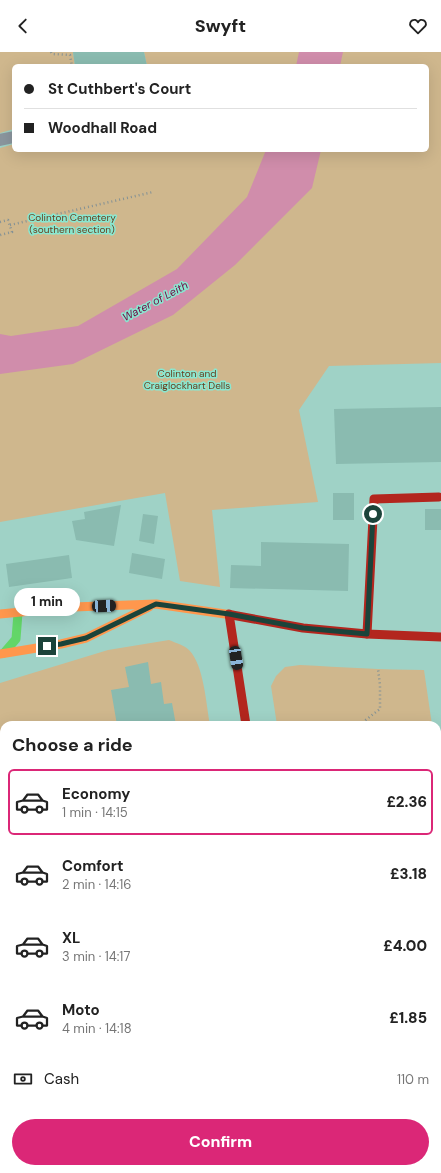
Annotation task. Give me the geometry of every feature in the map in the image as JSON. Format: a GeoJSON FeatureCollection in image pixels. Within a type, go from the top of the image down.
{"type":"FeatureCollection","features":[{"type":"Feature","properties":{"kind":"street"},"geometry":{"type":"LineString","coordinates":[[367,634],[374,499],[439,497]]}},
{"type":"Feature","properties":{"kind":"street"},"geometry":{"type":"LineString","coordinates":[[0,614],[81,607],[156,604],[229,614],[303,628],[367,634],[441,637]]}},
{"type":"Feature","properties":{"kind":"street"},"geometry":{"type":"LineString","coordinates":[[2,653],[61,644],[86,638],[156,604]]}},
{"type":"Feature","properties":{"kind":"street"},"geometry":{"type":"LineString","coordinates":[[2,653],[16,639],[18,613]]}},
{"type":"Feature","properties":{"kind":"street"},"geometry":{"type":"LineString","coordinates":[[229,614],[245,721]]}},
{"type":"Feature","properties":{"kind":"lane"},"geometry":{"type":"LineString","coordinates":[[0,140],[12,137]]}},
{"type":"Feature","properties":{"kind":"path"},"geometry":{"type":"LineString","coordinates":[[51,52],[52,54],[70,55],[72,64]]}},
{"type":"Feature","properties":{"kind":"path"},"geometry":{"type":"LineString","coordinates":[[10,225],[153,192]]}},
{"type":"Feature","properties":{"kind":"path"},"geometry":{"type":"LineString","coordinates":[[0,222],[8,220],[12,232],[0,235]]}},
{"type":"Feature","properties":{"kind":"path"},"geometry":{"type":"LineString","coordinates":[[364,721],[380,709],[378,669]]}},
{"type":"Feature","properties":{"kind":"green space"},"geometry":{"type":"Polygon","coordinates":[[[0,52],[73,52],[75,64],[12,64],[12,130],[0,133],[0,52]]]}},
{"type":"Feature","properties":{"kind":"green space","name":"Colinton and Craiglockhart Dells"},"geometry":{"type":"Polygon","coordinates":[[[144,52],[441,52],[441,363],[329,366],[299,410],[318,502],[212,510],[220,587],[180,581],[165,493],[0,522],[0,148],[12,145],[12,152],[429,152],[429,64],[147,64],[144,52]]]}},
{"type":"Feature","properties":{"kind":"green space"},"geometry":{"type":"Polygon","coordinates":[[[169,640],[185,647],[189,650],[198,665],[206,696],[209,721],[0,721],[0,683],[108,650],[169,640]]]}},
{"type":"Feature","properties":{"kind":"green space"},"geometry":{"type":"Polygon","coordinates":[[[300,665],[424,670],[431,721],[276,721],[271,686],[276,676],[285,667],[300,665]]]}},
{"type":"Feature","properties":{"kind":"water"},"geometry":{"type":"Polygon","coordinates":[[[299,52],[343,52],[340,64],[296,64],[299,52]]]}},
{"type":"Feature","properties":{"kind":"water","name":"Water of Leith"},"geometry":{"type":"Polygon","coordinates":[[[265,152],[321,152],[312,188],[235,265],[173,315],[73,364],[0,374],[0,334],[11,336],[78,326],[177,269],[247,197],[265,152]]]}},
{"type":"Feature","properties":{"kind":"building"},"geometry":{"type":"Polygon","coordinates":[[[73,52],[144,52],[147,64],[75,64],[73,52]]]}},
{"type":"Feature","properties":{"kind":"building"},"geometry":{"type":"Polygon","coordinates":[[[441,407],[441,462],[336,464],[334,409],[441,407]]]}},
{"type":"Feature","properties":{"kind":"building"},"geometry":{"type":"Polygon","coordinates":[[[333,493],[354,493],[354,520],[333,520],[333,493]]]}},
{"type":"Feature","properties":{"kind":"building"},"geometry":{"type":"Polygon","coordinates":[[[121,505],[114,546],[76,540],[72,521],[85,519],[84,512],[121,505]]]}},
{"type":"Feature","properties":{"kind":"building"},"geometry":{"type":"Polygon","coordinates":[[[425,509],[441,509],[441,530],[425,530],[425,509]]]}},
{"type":"Feature","properties":{"kind":"building"},"geometry":{"type":"Polygon","coordinates":[[[143,514],[158,516],[154,544],[139,541],[143,514]]]}},
{"type":"Feature","properties":{"kind":"building"},"geometry":{"type":"Polygon","coordinates":[[[261,542],[349,544],[348,591],[230,588],[231,565],[261,566],[261,542]]]}},
{"type":"Feature","properties":{"kind":"building"},"geometry":{"type":"Polygon","coordinates":[[[132,553],[165,559],[162,579],[129,573],[132,553]]]}},
{"type":"Feature","properties":{"kind":"building"},"geometry":{"type":"Polygon","coordinates":[[[69,555],[72,578],[9,587],[6,564],[69,555]]]}},
{"type":"Feature","properties":{"kind":"building"},"geometry":{"type":"Polygon","coordinates":[[[148,662],[151,684],[161,682],[164,704],[172,703],[175,721],[116,721],[111,690],[129,687],[125,667],[148,662]]]}},
{"type":"Feature","properties":{"kind":"traffic: fast"},"geometry":{"type":"LineString","coordinates":[[4,653],[16,639],[18,613]]}},
{"type":"Feature","properties":{"kind":"traffic: slow"},"geometry":{"type":"LineString","coordinates":[[0,614],[73,607],[156,604],[232,615]]}},
{"type":"Feature","properties":{"kind":"traffic: slow"},"geometry":{"type":"LineString","coordinates":[[0,654],[61,644],[86,638],[149,607]]}},
{"type":"Feature","properties":{"kind":"traffic: jam"},"geometry":{"type":"LineString","coordinates":[[367,634],[374,499],[439,497]]}},
{"type":"Feature","properties":{"kind":"traffic: jam"},"geometry":{"type":"LineString","coordinates":[[229,614],[245,721]]}},
{"type":"Feature","properties":{"kind":"traffic: jam"},"geometry":{"type":"LineString","coordinates":[[232,615],[303,628],[367,634],[441,637]]}},
{"type":"Feature","properties":{"kind":"route"},"geometry":{"type":"LineString","coordinates":[[47,646],[86,638],[156,604],[229,614],[303,628],[367,634],[373,514]]}},
{"type":"Feature","properties":{"kind":"park label","name":"Colinton Cemetery (southern section)"},"geometry":{"type":"Point","coordinates":[72,222]}}]}
